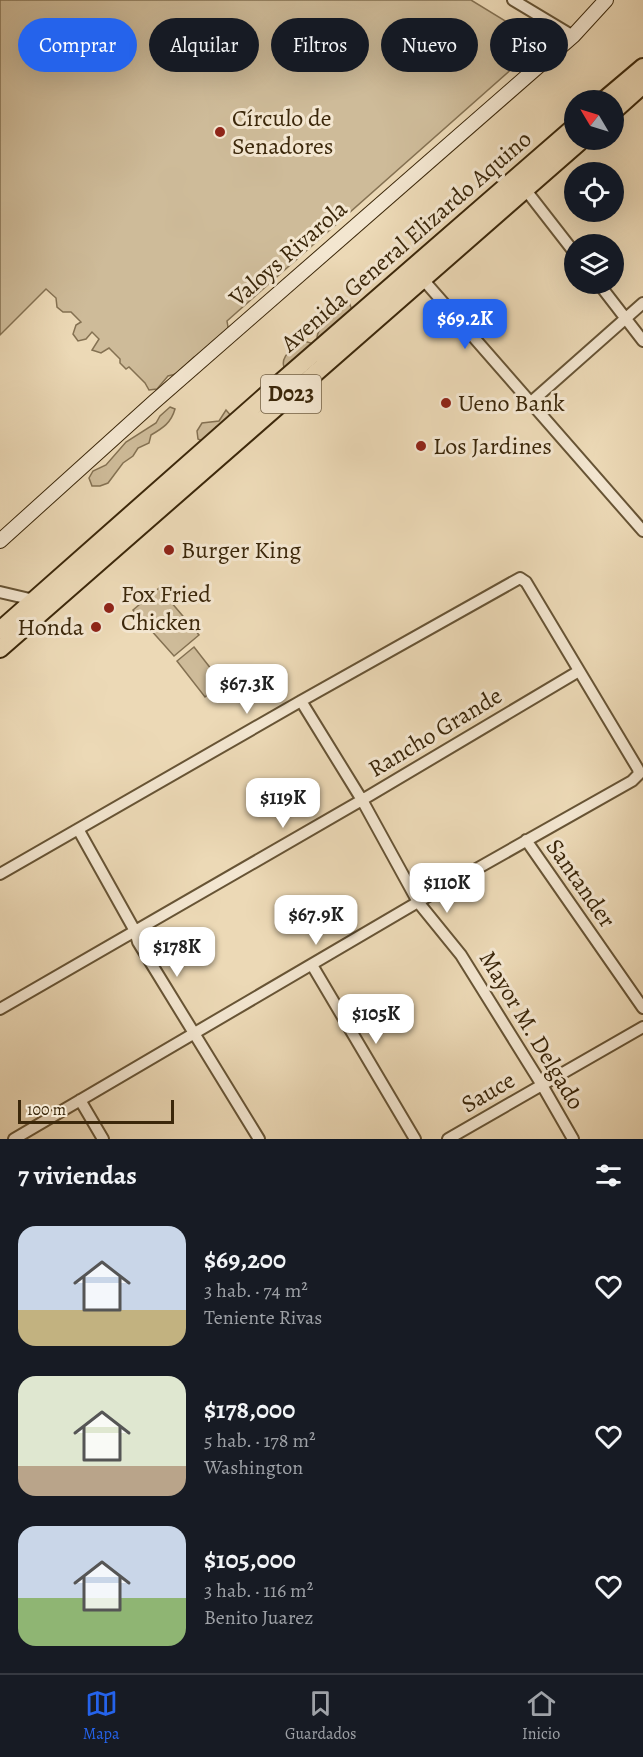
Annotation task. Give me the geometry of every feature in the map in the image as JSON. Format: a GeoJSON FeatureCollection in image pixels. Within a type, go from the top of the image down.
{"type":"FeatureCollection","features":[{"type":"Feature","properties":{"kind":"main road"},"geometry":{"type":"LineString","coordinates":[[616,90],[643,67]]}},
{"type":"Feature","properties":{"kind":"main road"},"geometry":{"type":"LineString","coordinates":[[624,102],[643,86]]}},
{"type":"Feature","properties":{"kind":"main road","name":"Avenida General Elizardo Aquino"},"geometry":{"type":"LineString","coordinates":[[0,649],[418,273],[564,136]]}},
{"type":"Feature","properties":{"kind":"main road","name":"Avenida General Elizardo Aquino"},"geometry":{"type":"LineString","coordinates":[[0,630],[267,394],[525,189],[570,150]]}},
{"type":"Feature","properties":{"kind":"street"},"geometry":{"type":"LineString","coordinates":[[513,0],[573,36]]}},
{"type":"Feature","properties":{"kind":"street","name":"Valoys Rivarola"},"geometry":{"type":"LineString","coordinates":[[0,541],[153,402],[573,36],[606,0]]}},
{"type":"Feature","properties":{"kind":"street"},"geometry":{"type":"LineString","coordinates":[[525,189],[564,239]]}},
{"type":"Feature","properties":{"kind":"street"},"geometry":{"type":"LineString","coordinates":[[418,273],[643,531]]}},
{"type":"Feature","properties":{"kind":"street"},"geometry":{"type":"LineString","coordinates":[[607,294],[643,341]]}},
{"type":"Feature","properties":{"kind":"street"},"geometry":{"type":"LineString","coordinates":[[530,403],[643,303]]}},
{"type":"Feature","properties":{"kind":"street"},"geometry":{"type":"LineString","coordinates":[[0,874],[509,582],[520,578],[526,582],[637,765],[639,774],[632,781],[418,902],[14,1139]]}},
{"type":"Feature","properties":{"kind":"street"},"geometry":{"type":"LineString","coordinates":[[0,592],[34,600]]}},
{"type":"Feature","properties":{"kind":"street","name":"Rancho Grande"},"geometry":{"type":"LineString","coordinates":[[0,1009],[362,800],[579,671]]}},
{"type":"Feature","properties":{"kind":"street","name":"Mayor M. Delgado"},"geometry":{"type":"LineString","coordinates":[[300,701],[362,800],[418,902],[461,955],[573,1139]]}},
{"type":"Feature","properties":{"kind":"street"},"geometry":{"type":"LineString","coordinates":[[78,829],[135,930],[138,942],[259,1139]]}},
{"type":"Feature","properties":{"kind":"street","name":"Santander"},"geometry":{"type":"LineString","coordinates":[[526,840],[643,1008]]}},
{"type":"Feature","properties":{"kind":"street"},"geometry":{"type":"LineString","coordinates":[[312,965],[415,1139]]}},
{"type":"Feature","properties":{"kind":"street","name":"Sauce"},"geometry":{"type":"LineString","coordinates":[[448,1139],[643,1027]]}},
{"type":"Feature","properties":{"kind":"street"},"geometry":{"type":"LineString","coordinates":[[80,1100],[103,1139]]}},
{"type":"Feature","properties":{"kind":"shaded area","name":"Círculo de Senadores"},"geometry":{"type":"Polygon","coordinates":[[[0,0],[471,0],[500,18],[490,18],[490,72],[508,72],[227,321],[229,333],[194,357],[176,374],[168,376],[157,389],[149,390],[129,367],[126,369],[120,363],[120,359],[109,348],[101,353],[92,350],[99,339],[92,332],[86,339],[78,341],[73,334],[76,325],[81,322],[71,312],[63,312],[57,307],[56,298],[46,289],[0,335],[0,0]]]}},
{"type":"Feature","properties":{"kind":"shaded area"},"geometry":{"type":"Polygon","coordinates":[[[340,302],[349,302],[353,313],[338,325],[330,328],[319,340],[318,333],[332,306],[340,302]]]}},
{"type":"Feature","properties":{"kind":"shaded area"},"geometry":{"type":"Polygon","coordinates":[[[300,340],[311,343],[312,348],[288,369],[284,367],[284,359],[288,352],[300,340]]]}},
{"type":"Feature","properties":{"kind":"shaded area"},"geometry":{"type":"Polygon","coordinates":[[[170,407],[175,409],[169,422],[151,435],[149,443],[138,448],[108,483],[92,486],[89,478],[93,471],[106,465],[126,442],[156,423],[170,407]]]}},
{"type":"Feature","properties":{"kind":"shaded area"},"geometry":{"type":"Polygon","coordinates":[[[226,410],[232,417],[221,427],[216,427],[213,434],[202,441],[198,439],[197,431],[202,423],[219,421],[226,410]]]}},
{"type":"Feature","properties":{"kind":"shaded area"},"geometry":{"type":"Polygon","coordinates":[[[159,588],[199,635],[174,656],[133,610],[159,588]]]}},
{"type":"Feature","properties":{"kind":"shaded area"},"geometry":{"type":"Polygon","coordinates":[[[194,647],[222,683],[205,697],[177,661],[194,647]]]}},
{"type":"Feature","properties":{"kind":"place","name":"Círculo de Senadores"},"geometry":{"type":"Point","coordinates":[220,132]}},
{"type":"Feature","properties":{"kind":"place","name":"Ueno Bank"},"geometry":{"type":"Point","coordinates":[446,403]}},
{"type":"Feature","properties":{"kind":"place","name":"Los Jardines"},"geometry":{"type":"Point","coordinates":[421,446]}},
{"type":"Feature","properties":{"kind":"place","name":"Burger King"},"geometry":{"type":"Point","coordinates":[169,550]}},
{"type":"Feature","properties":{"kind":"place","name":"Fox Fried Chicken"},"geometry":{"type":"Point","coordinates":[109,608]}},
{"type":"Feature","properties":{"kind":"place","name":"Honda"},"geometry":{"type":"Point","coordinates":[96,627]}}]}
